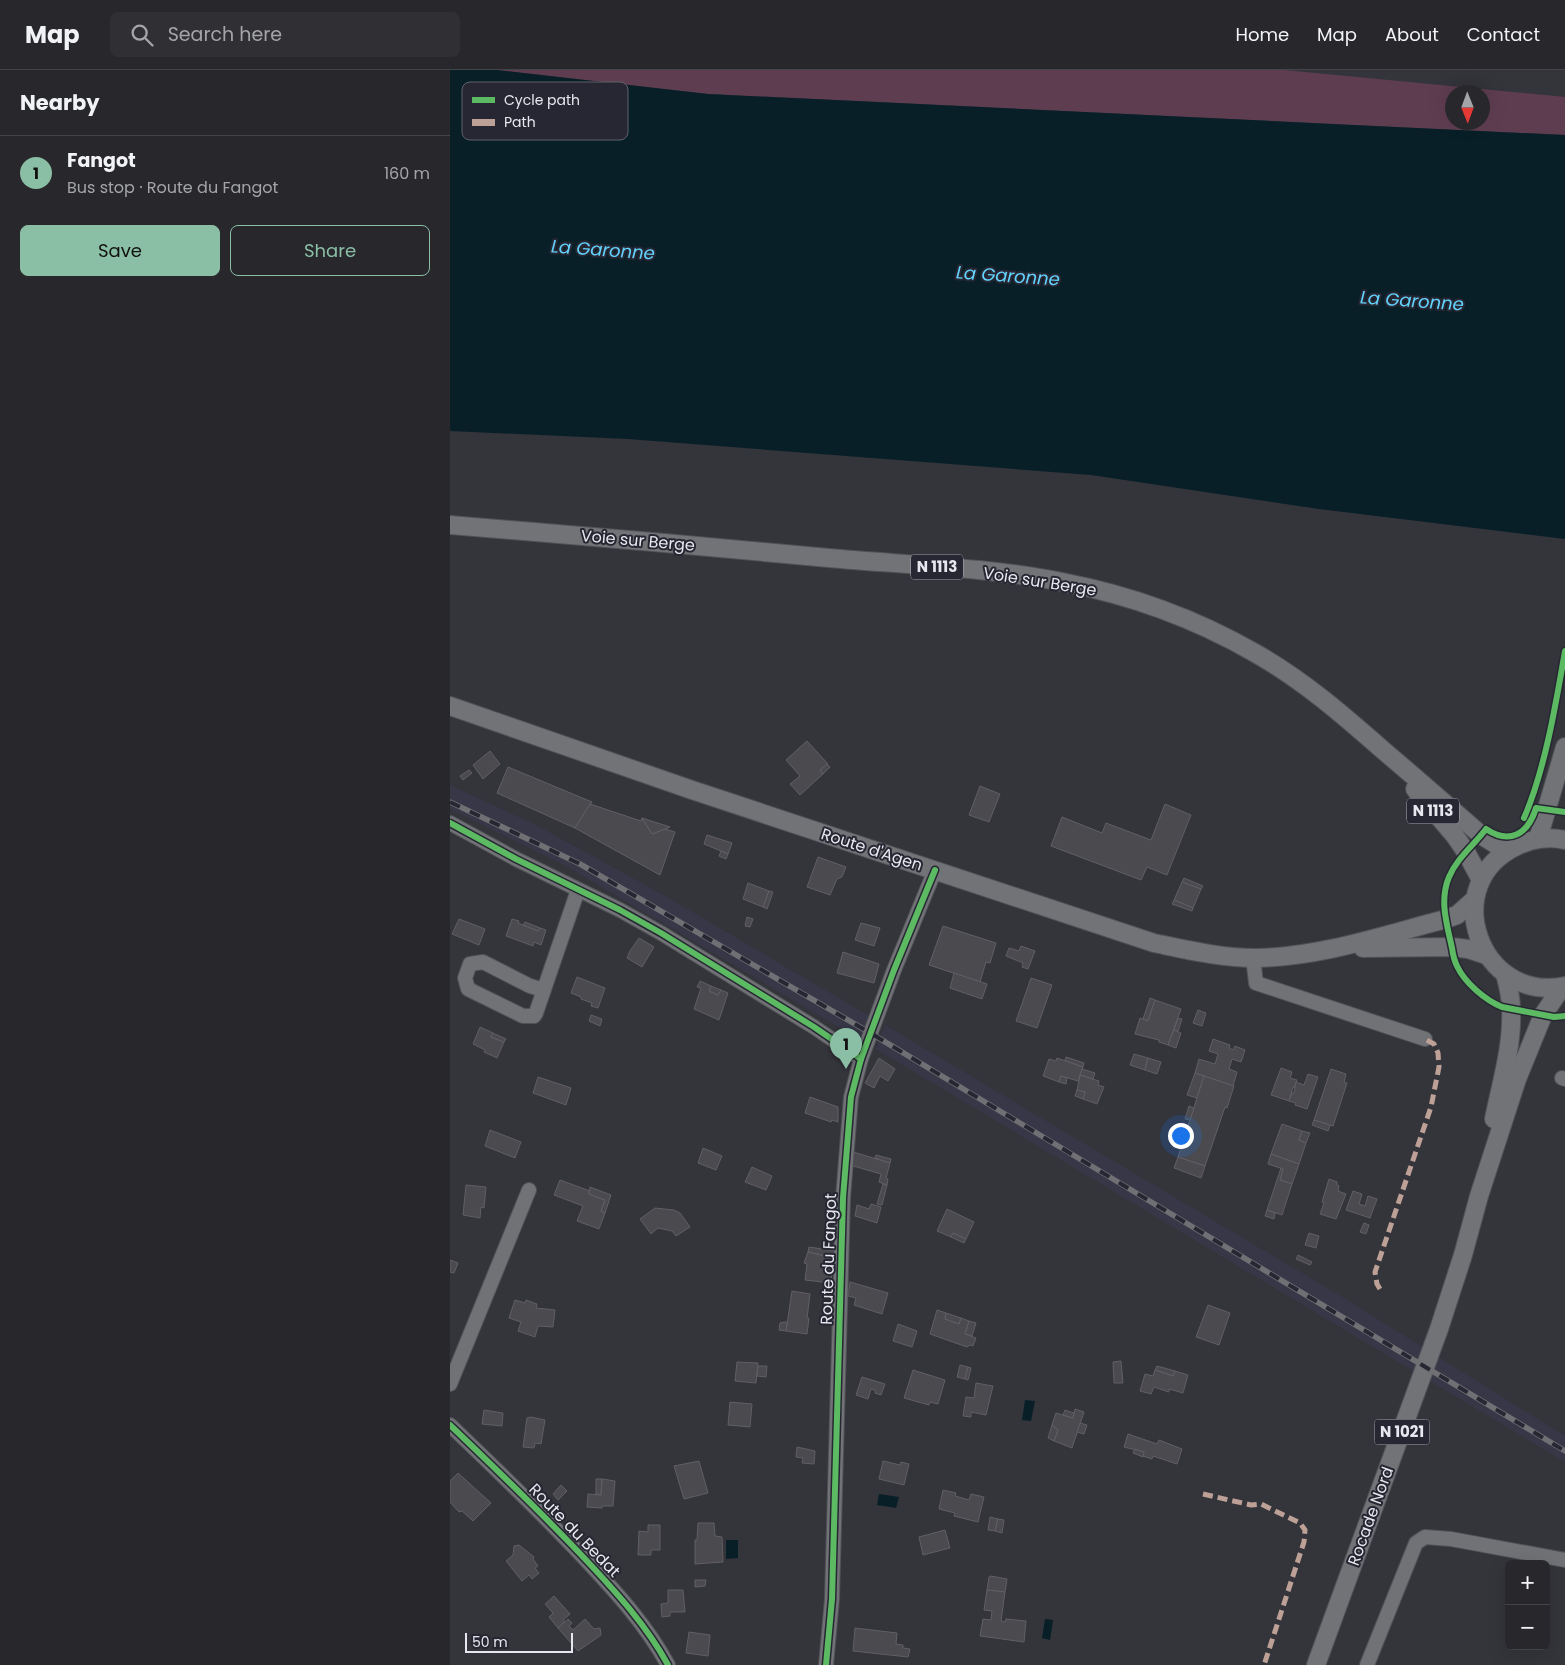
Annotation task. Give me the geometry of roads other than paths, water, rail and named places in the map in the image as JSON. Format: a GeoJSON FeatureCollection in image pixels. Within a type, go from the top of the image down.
{"type":"FeatureCollection","features":[{"type":"Feature","properties":{"kind":"main road","name":"Voie sur Berge"},"geometry":{"type":"LineString","coordinates":[[450,525],[999,573],[1063,582],[1159,608],[1194,622],[1255,653],[1309,687],[1379,746]]}},
{"type":"Feature","properties":{"kind":"main road","name":"Route d'Agen"},"geometry":{"type":"LineString","coordinates":[[450,706],[692,790],[1154,943],[1202,953],[1253,958],[1330,949],[1446,919],[1457,915],[1475,899]]}},
{"type":"Feature","properties":{"kind":"main road","name":"N 1113"},"geometry":{"type":"LineString","coordinates":[[1379,746],[1481,835],[1497,845],[1510,848]]}},
{"type":"Feature","properties":{"kind":"main road","name":"N 1113"},"geometry":{"type":"LineString","coordinates":[[1379,746],[1454,836],[1466,852],[1481,880]]}},
{"type":"Feature","properties":{"kind":"main road"},"geometry":{"type":"LineString","coordinates":[[1538,839],[1565,747]]}},
{"type":"Feature","properties":{"kind":"main road"},"geometry":{"type":"LineString","coordinates":[[1563,986],[1532,986],[1518,982],[1506,974],[1486,955],[1479,942],[1475,928],[1474,913],[1475,899],[1481,880],[1494,862],[1510,848],[1523,842],[1538,839],[1565,840]]}},
{"type":"Feature","properties":{"kind":"main road","name":"Route d'Agen"},"geometry":{"type":"LineString","coordinates":[[1330,949],[1452,947],[1468,949],[1486,955]]}},
{"type":"Feature","properties":{"kind":"main road","name":"N 1021"},"geometry":{"type":"LineString","coordinates":[[1479,1196],[1509,1037],[1511,1008],[1506,974]]}},
{"type":"Feature","properties":{"kind":"main road","name":"N 1021"},"geometry":{"type":"LineString","coordinates":[[1479,1196],[1517,1078],[1543,1015],[1563,986]]}},
{"type":"Feature","properties":{"kind":"main road","name":"Rocade Nord"},"geometry":{"type":"LineString","coordinates":[[1316,1665],[1436,1338],[1463,1255],[1479,1196]]}},
{"type":"Feature","properties":{"kind":"street"},"geometry":{"type":"LineString","coordinates":[[450,823],[661,933],[814,1027],[861,1059]]}},
{"type":"Feature","properties":{"kind":"street","name":"Route du Fangot"},"geometry":{"type":"LineString","coordinates":[[826,1665],[832,1600],[843,1198],[851,1097],[861,1059],[894,970],[935,870]]}},
{"type":"Feature","properties":{"kind":"street"},"geometry":{"type":"LineString","coordinates":[[544,990],[530,986],[483,962],[470,964],[466,978],[468,989],[523,1016],[534,1016],[536,1013],[544,990],[578,890]]}},
{"type":"Feature","properties":{"kind":"street"},"geometry":{"type":"LineString","coordinates":[[1253,958],[1256,983],[1425,1039]]}},
{"type":"Feature","properties":{"kind":"street"},"geometry":{"type":"LineString","coordinates":[[450,1384],[529,1190]]}},
{"type":"Feature","properties":{"kind":"street","name":"Route du Bedat"},"geometry":{"type":"LineString","coordinates":[[450,1425],[562,1534],[611,1587],[657,1645],[668,1665]]}},
{"type":"Feature","properties":{"kind":"street"},"geometry":{"type":"LineString","coordinates":[[1367,1665],[1416,1543],[1425,1537],[1450,1539],[1565,1560]]}},
{"type":"Feature","properties":{"kind":"water","name":"La Garonne"},"geometry":{"type":"Polygon","coordinates":[[[450,70],[496,70],[602,82],[462,82],[462,140],[628,140],[628,85],[708,94],[1565,135],[1565,539],[1319,509],[1091,475],[628,439],[450,431],[450,70]]]}},
{"type":"Feature","properties":{"kind":"water"},"geometry":{"type":"Polygon","coordinates":[[[1025,1400],[1035,1401],[1031,1421],[1022,1420],[1025,1400]]]}},
{"type":"Feature","properties":{"kind":"water"},"geometry":{"type":"Polygon","coordinates":[[[879,1494],[899,1497],[896,1508],[877,1505],[879,1494]]]}},
{"type":"Feature","properties":{"kind":"water"},"geometry":{"type":"Polygon","coordinates":[[[726,1540],[738,1540],[738,1558],[726,1559],[726,1540]]]}},
{"type":"Feature","properties":{"kind":"water"},"geometry":{"type":"Polygon","coordinates":[[[1045,1619],[1053,1620],[1050,1640],[1042,1638],[1045,1619]]]}},
{"type":"Feature","properties":{"kind":"railway"},"geometry":{"type":"LineString","coordinates":[[450,802],[580,864],[872,1034],[1565,1451]]}},
{"type":"Feature","properties":{"kind":"place","name":"Fangot"},"geometry":{"type":"Point","coordinates":[846,1069]}}]}
